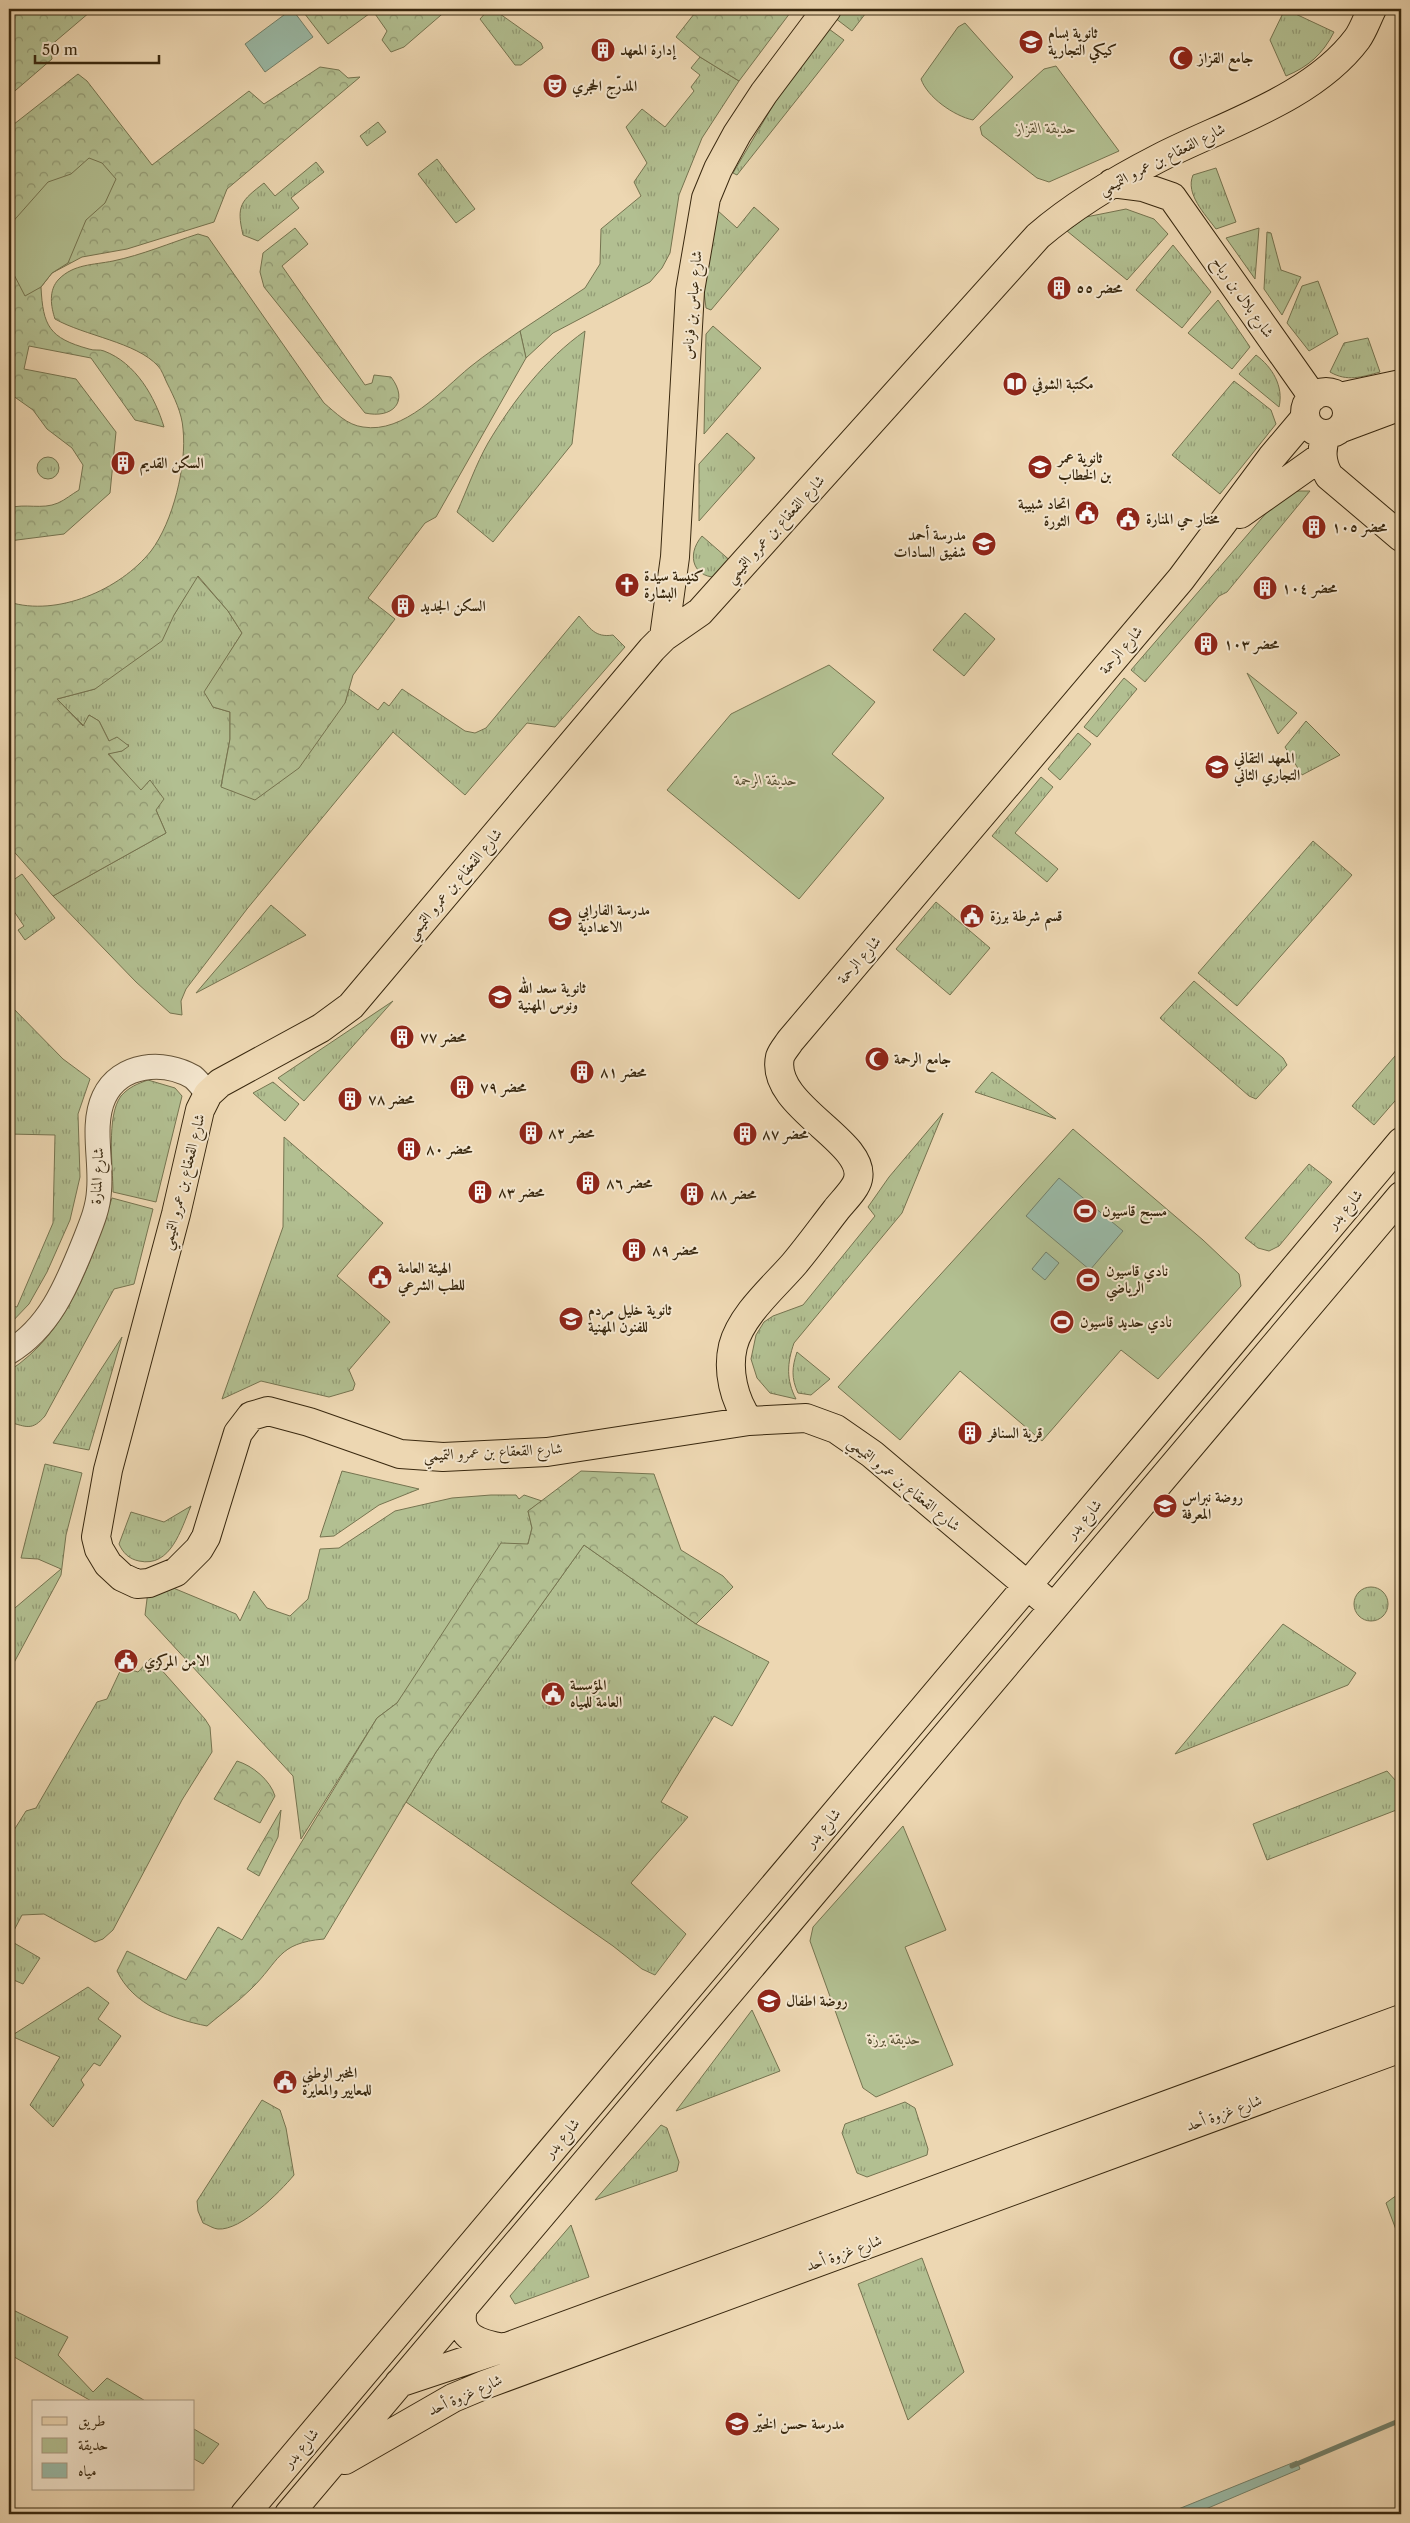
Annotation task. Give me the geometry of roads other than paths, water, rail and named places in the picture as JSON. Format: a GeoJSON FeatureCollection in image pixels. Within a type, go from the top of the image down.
{"type":"FeatureCollection","features":[{"type":"Feature","properties":{"kind":"main road","name":"شارع عباس بن فرناس"},"geometry":{"type":"LineString","coordinates":[[664,636],[675,557],[690,291],[706,198],[718,169],[764,93],[826,9]]}},
{"type":"Feature","properties":{"kind":"main road","name":"شارع القعقاع بن عمرو التميمي"},"geometry":{"type":"LineString","coordinates":[[1053,1608],[872,1454],[836,1429],[806,1418],[749,1421],[547,1452],[443,1457],[400,1454],[309,1422],[268,1411],[251,1416],[238,1433],[209,1529],[199,1549],[176,1572],[149,1583],[137,1584],[122,1577],[108,1564],[99,1549],[96,1537],[97,1523],[108,1470],[176,1214],[200,1110],[208,1094],[220,1083],[322,1028],[351,1006],[664,636],[700,612],[1038,236],[1064,214],[1112,183],[1161,156],[1186,146],[1276,101],[1326,71],[1357,39],[1372,9]]}},
{"type":"Feature","properties":{"kind":"main road"},"geometry":{"type":"LineString","coordinates":[[1112,183],[1143,187],[1172,197],[1174,170],[1186,146]]}},
{"type":"Feature","properties":{"kind":"main road","name":"شارع بلال بن رباح"},"geometry":{"type":"LineString","coordinates":[[1172,197],[1319,404]]}},
{"type":"Feature","properties":{"kind":"main road"},"geometry":{"type":"LineString","coordinates":[[1319,404],[1401,384]]}},
{"type":"Feature","properties":{"kind":"main road"},"geometry":{"type":"LineString","coordinates":[[1319,404],[1344,402],[1348,415],[1330,440],[1324,465],[1329,476],[1401,537]]}},
{"type":"Feature","properties":{"kind":"main road"},"geometry":{"type":"LineString","coordinates":[[1319,404],[1312,430],[1330,440]]}},
{"type":"Feature","properties":{"kind":"main road","name":"شارع الرحمة"},"geometry":{"type":"LineString","coordinates":[[749,1421],[739,1408],[734,1391],[731,1360],[737,1337],[750,1315],[810,1244],[858,1180],[858,1166],[853,1157],[815,1120],[785,1085],[780,1067],[781,1056],[790,1041],[967,834],[1223,526],[1272,457],[1319,404]]}},
{"type":"Feature","properties":{"kind":"main road","name":"شارع الرحمة"},"geometry":{"type":"LineString","coordinates":[[1223,526],[1330,440],[1401,406]]}},
{"type":"Feature","properties":{"kind":"main road"},"geometry":{"type":"LineString","coordinates":[[675,557],[680,573],[691,591],[705,598],[717,593]]}},
{"type":"Feature","properties":{"kind":"main road","name":"شارع بدر"},"geometry":{"type":"LineString","coordinates":[[245,2514],[1401,1142]]}},
{"type":"Feature","properties":{"kind":"main road"},"geometry":{"type":"LineString","coordinates":[[289,2514],[1401,1196]]}},
{"type":"Feature","properties":{"kind":"main road","name":"شارع غزوة أحد"},"geometry":{"type":"LineString","coordinates":[[340,2402],[504,2348],[1401,2019]]}},
{"type":"Feature","properties":{"kind":"main road","name":"شارع غزوة أحد"},"geometry":{"type":"LineString","coordinates":[[306,2494],[340,2462],[453,2398],[1401,2048]]}},
{"type":"Feature","properties":{"kind":"main road"},"geometry":{"type":"LineString","coordinates":[[463,2308],[460,2318],[469,2337],[478,2342],[504,2348]]}},
{"type":"Feature","properties":{"kind":"main road"},"geometry":{"type":"LineString","coordinates":[[381,2353],[388,2369],[399,2383],[422,2397],[453,2398]]}},
{"type":"Feature","properties":{"kind":"street","name":"شارع المنارة"},"geometry":{"type":"LineString","coordinates":[[9,1352],[35,1331],[60,1298],[95,1214],[99,1191],[99,1112],[104,1097],[111,1086],[136,1069],[149,1065],[168,1068],[193,1078],[208,1094]]}},
{"type":"Feature","properties":{"kind":"water"},"geometry":{"type":"Polygon","coordinates":[[[292,9],[313,37],[265,72],[245,44],[292,9]]]}},
{"type":"Feature","properties":{"kind":"water"},"geometry":{"type":"Polygon","coordinates":[[[1059,1178],[1123,1231],[1090,1270],[1026,1216],[1059,1178]]]}},
{"type":"Feature","properties":{"kind":"water"},"geometry":{"type":"Polygon","coordinates":[[[1046,1252],[1059,1263],[1045,1280],[1032,1269],[1046,1252]]]}},
{"type":"Feature","properties":{"kind":"water"},"geometry":{"type":"Polygon","coordinates":[[[1297,2461],[1300,2469],[1194,2514],[1166,2514],[1297,2461]]]}},
{"type":"Feature","properties":{"kind":"waterway"},"geometry":{"type":"LineString","coordinates":[[1292,2466],[1401,2420]]}},
{"type":"Feature","properties":{"kind":"place","name":"ثانوية بسام كيكي التجارية"},"geometry":{"type":"Point","coordinates":[1031,42]}},
{"type":"Feature","properties":{"kind":"place","name":"إدارة المعهد"},"geometry":{"type":"Point","coordinates":[603,50]}},
{"type":"Feature","properties":{"kind":"place","name":"جامع القزاز"},"geometry":{"type":"Point","coordinates":[1181,58]}},
{"type":"Feature","properties":{"kind":"place","name":"المدرّج الحجري"},"geometry":{"type":"Point","coordinates":[555,86]}},
{"type":"Feature","properties":{"kind":"place","name":"محضر ٥٥"},"geometry":{"type":"Point","coordinates":[1059,288]}},
{"type":"Feature","properties":{"kind":"place","name":"مكتبة الشوفي"},"geometry":{"type":"Point","coordinates":[1015,384]}},
{"type":"Feature","properties":{"kind":"place","name":"السكن القديم"},"geometry":{"type":"Point","coordinates":[123,463]}},
{"type":"Feature","properties":{"kind":"place","name":"ثانوية عمر بن الخطاب"},"geometry":{"type":"Point","coordinates":[1040,467]}},
{"type":"Feature","properties":{"kind":"place","name":"اتحاد شبيبة الثورة"},"geometry":{"type":"Point","coordinates":[1087,513]}},
{"type":"Feature","properties":{"kind":"place","name":"مختار حي المنارة"},"geometry":{"type":"Point","coordinates":[1128,519]}},
{"type":"Feature","properties":{"kind":"place","name":"محضر ١٠٥"},"geometry":{"type":"Point","coordinates":[1314,527]}},
{"type":"Feature","properties":{"kind":"place","name":"مدرسة أحمد شفيق السادات"},"geometry":{"type":"Point","coordinates":[984,544]}},
{"type":"Feature","properties":{"kind":"place","name":"كنيسة سيدة البشارة"},"geometry":{"type":"Point","coordinates":[627,585]}},
{"type":"Feature","properties":{"kind":"place","name":"محضر ١٠٤"},"geometry":{"type":"Point","coordinates":[1265,588]}},
{"type":"Feature","properties":{"kind":"place","name":"السكن الجديد"},"geometry":{"type":"Point","coordinates":[403,606]}},
{"type":"Feature","properties":{"kind":"place","name":"محضر ١٠٣"},"geometry":{"type":"Point","coordinates":[1206,644]}},
{"type":"Feature","properties":{"kind":"place","name":"المعهد التقاني التجاري الثاني"},"geometry":{"type":"Point","coordinates":[1217,767]}},
{"type":"Feature","properties":{"kind":"place","name":"قسم شرطة برزة"},"geometry":{"type":"Point","coordinates":[972,916]}},
{"type":"Feature","properties":{"kind":"place","name":"مدرسة الفارابي الاعدادية"},"geometry":{"type":"Point","coordinates":[560,919]}},
{"type":"Feature","properties":{"kind":"place","name":"ثانوية سعد الله ونوس المهنية"},"geometry":{"type":"Point","coordinates":[500,997]}},
{"type":"Feature","properties":{"kind":"place","name":"محضر ٧٧"},"geometry":{"type":"Point","coordinates":[402,1037]}},
{"type":"Feature","properties":{"kind":"place","name":"جامع الرحمة"},"geometry":{"type":"Point","coordinates":[877,1059]}},
{"type":"Feature","properties":{"kind":"place","name":"محضر ٨١"},"geometry":{"type":"Point","coordinates":[582,1072]}},
{"type":"Feature","properties":{"kind":"place","name":"محضر ٧٩"},"geometry":{"type":"Point","coordinates":[462,1087]}},
{"type":"Feature","properties":{"kind":"place","name":"محضر ٧٨"},"geometry":{"type":"Point","coordinates":[350,1099]}},
{"type":"Feature","properties":{"kind":"place","name":"محضر ٨٢"},"geometry":{"type":"Point","coordinates":[531,1133]}},
{"type":"Feature","properties":{"kind":"place","name":"محضر ٨٧"},"geometry":{"type":"Point","coordinates":[745,1134]}},
{"type":"Feature","properties":{"kind":"place","name":"محضر ٨٠"},"geometry":{"type":"Point","coordinates":[409,1149]}},
{"type":"Feature","properties":{"kind":"place","name":"محضر ٨٦"},"geometry":{"type":"Point","coordinates":[588,1183]}},
{"type":"Feature","properties":{"kind":"place","name":"محضر ٨٣"},"geometry":{"type":"Point","coordinates":[480,1192]}},
{"type":"Feature","properties":{"kind":"place","name":"محضر ٨٨"},"geometry":{"type":"Point","coordinates":[692,1194]}},
{"type":"Feature","properties":{"kind":"place","name":"مسبح قاسيون"},"geometry":{"type":"Point","coordinates":[1085,1211]}},
{"type":"Feature","properties":{"kind":"place","name":"محضر ٨٩"},"geometry":{"type":"Point","coordinates":[634,1250]}},
{"type":"Feature","properties":{"kind":"place","name":"الهيئة العامة للطب الشرعي"},"geometry":{"type":"Point","coordinates":[380,1277]}},
{"type":"Feature","properties":{"kind":"place","name":"نادي قاسيون الرياضي"},"geometry":{"type":"Point","coordinates":[1088,1280]}},
{"type":"Feature","properties":{"kind":"place","name":"ثانوية خليل مردم للفنون المهنية"},"geometry":{"type":"Point","coordinates":[571,1319]}},
{"type":"Feature","properties":{"kind":"place","name":"نادي حديد قاسيون"},"geometry":{"type":"Point","coordinates":[1062,1322]}},
{"type":"Feature","properties":{"kind":"place","name":"قرية السنافر"},"geometry":{"type":"Point","coordinates":[970,1433]}},
{"type":"Feature","properties":{"kind":"place","name":"روضة نبراس المعرفة"},"geometry":{"type":"Point","coordinates":[1165,1506]}},
{"type":"Feature","properties":{"kind":"place","name":"الامن المركزي"},"geometry":{"type":"Point","coordinates":[126,1661]}},
{"type":"Feature","properties":{"kind":"place","name":"المؤسسة العامة للمياه"},"geometry":{"type":"Point","coordinates":[553,1694]}},
{"type":"Feature","properties":{"kind":"place","name":"روضة اطفال"},"geometry":{"type":"Point","coordinates":[769,2001]}},
{"type":"Feature","properties":{"kind":"place","name":"المخبر الوطني للمعايير والمعايرة"},"geometry":{"type":"Point","coordinates":[285,2082]}},
{"type":"Feature","properties":{"kind":"place","name":"مدرسة حسن الخيّر"},"geometry":{"type":"Point","coordinates":[737,2424]}},
{"type":"Feature","properties":{"kind":"park label","name":"حديقة القزاز"},"geometry":{"type":"Point","coordinates":[1046,128]}},
{"type":"Feature","properties":{"kind":"park label","name":"حديقة الرحمة"},"geometry":{"type":"Point","coordinates":[766,780]}},
{"type":"Feature","properties":{"kind":"park label","name":"حديقة برزة"},"geometry":{"type":"Point","coordinates":[894,2039]}}]}
